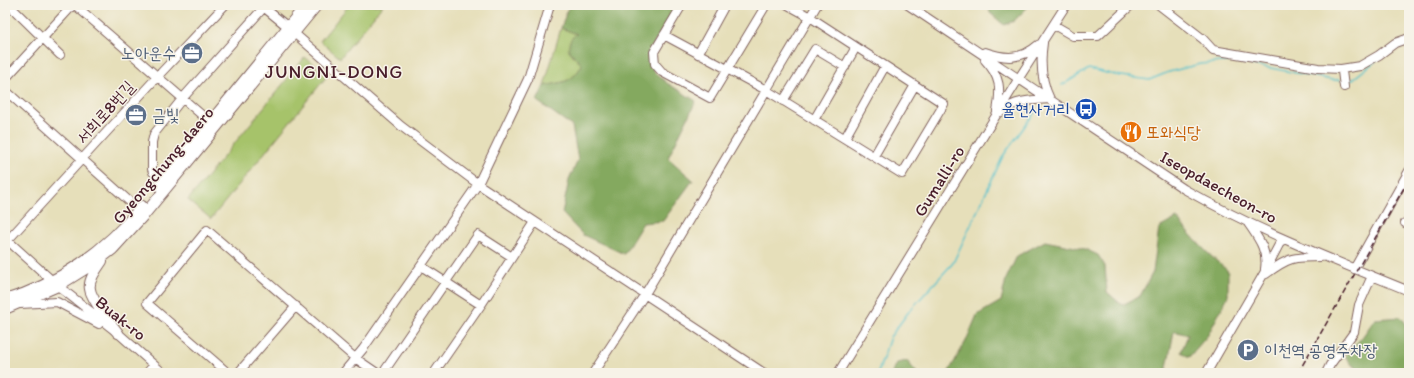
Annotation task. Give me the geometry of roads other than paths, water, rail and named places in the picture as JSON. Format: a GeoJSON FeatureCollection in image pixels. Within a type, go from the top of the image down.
{"type":"FeatureCollection","features":[{"type":"Feature","properties":{"kind":"main road","name":"Gyeongchung-daero"},"geometry":{"type":"LineString","coordinates":[[5,309],[95,263],[113,249],[144,215],[291,30],[306,5]]}},
{"type":"Feature","properties":{"kind":"main road","name":"Gyeongchung-daero"},"geometry":{"type":"LineString","coordinates":[[5,300],[55,284],[95,253],[122,228],[139,210],[210,123],[291,30],[317,5]]}},
{"type":"Feature","properties":{"kind":"main road"},"geometry":{"type":"LineString","coordinates":[[113,249],[98,267],[91,280],[89,288],[92,296],[118,334]]}},
{"type":"Feature","properties":{"kind":"street"},"geometry":{"type":"LineString","coordinates":[[9,5],[60,55]]}},
{"type":"Feature","properties":{"kind":"street"},"geometry":{"type":"LineString","coordinates":[[5,80],[74,5],[210,123]]}},
{"type":"Feature","properties":{"kind":"street","name":"서희로8번길"},"geometry":{"type":"LineString","coordinates":[[6,239],[82,160],[156,77],[226,5]]}},
{"type":"Feature","properties":{"kind":"street"},"geometry":{"type":"LineString","coordinates":[[343,373],[356,358],[478,184],[528,79],[550,5]]}},
{"type":"Feature","properties":{"kind":"street"},"geometry":{"type":"LineString","coordinates":[[682,5],[654,52],[655,64],[662,72],[710,98],[766,5]]}},
{"type":"Feature","properties":{"kind":"street"},"geometry":{"type":"LineString","coordinates":[[698,54],[725,5]]}},
{"type":"Feature","properties":{"kind":"street"},"geometry":{"type":"LineString","coordinates":[[664,35],[766,90],[902,174],[944,104],[810,17],[788,5]]}},
{"type":"Feature","properties":{"kind":"street"},"geometry":{"type":"LineString","coordinates":[[593,373],[645,294],[817,5]]}},
{"type":"Feature","properties":{"kind":"street","name":"Iseopdaecheon-ro"},"geometry":{"type":"LineString","coordinates":[[908,5],[1184,189],[1247,223],[1282,239],[1409,291]]}},
{"type":"Feature","properties":{"kind":"street","name":"Gumalli-ro"},"geometry":{"type":"LineString","coordinates":[[838,373],[1019,78],[1066,5]]}},
{"type":"Feature","properties":{"kind":"street"},"geometry":{"type":"LineString","coordinates":[[1054,25],[1073,36],[1098,36],[1131,5]]}},
{"type":"Feature","properties":{"kind":"street"},"geometry":{"type":"LineString","coordinates":[[1159,5],[1203,39],[1213,50],[1318,68],[1342,69],[1360,66],[1379,55],[1395,43],[1409,38]]}},
{"type":"Feature","properties":{"kind":"street"},"geometry":{"type":"LineString","coordinates":[[163,181],[153,172],[152,169],[152,139],[154,134],[182,99],[264,6],[401,126],[478,184],[764,373]]}},
{"type":"Feature","properties":{"kind":"street"},"geometry":{"type":"LineString","coordinates":[[973,48],[999,57],[1012,58],[1021,56],[1032,50],[1044,39]]}},
{"type":"Feature","properties":{"kind":"street"},"geometry":{"type":"LineString","coordinates":[[996,117],[1008,107],[1017,103],[1050,99],[1046,90],[1041,69],[1041,56],[1044,39]]}},
{"type":"Feature","properties":{"kind":"street"},"geometry":{"type":"LineString","coordinates":[[814,120],[856,47]]}},
{"type":"Feature","properties":{"kind":"street"},"geometry":{"type":"LineString","coordinates":[[973,48],[993,68],[998,77],[999,98],[996,117]]}},
{"type":"Feature","properties":{"kind":"street"},"geometry":{"type":"LineString","coordinates":[[783,101],[815,49],[845,67]]}},
{"type":"Feature","properties":{"kind":"street"},"geometry":{"type":"LineString","coordinates":[[844,138],[886,66]]}},
{"type":"Feature","properties":{"kind":"street"},"geometry":{"type":"LineString","coordinates":[[1342,71],[1344,87]]}},
{"type":"Feature","properties":{"kind":"street"},"geometry":{"type":"LineString","coordinates":[[874,156],[915,85]]}},
{"type":"Feature","properties":{"kind":"street"},"geometry":{"type":"LineString","coordinates":[[5,90],[139,210]]}},
{"type":"Feature","properties":{"kind":"street"},"geometry":{"type":"LineString","coordinates":[[1354,269],[1409,171]]}},
{"type":"Feature","properties":{"kind":"street"},"geometry":{"type":"LineString","coordinates":[[434,373],[481,305],[535,222]]}},
{"type":"Feature","properties":{"kind":"street"},"geometry":{"type":"LineString","coordinates":[[1247,223],[1264,247],[1266,260],[1263,275]]}},
{"type":"Feature","properties":{"kind":"street"},"geometry":{"type":"LineString","coordinates":[[228,373],[147,303],[207,230],[356,358],[377,373]]}},
{"type":"Feature","properties":{"kind":"street"},"geometry":{"type":"LineString","coordinates":[[383,373],[478,235],[512,257]]}},
{"type":"Feature","properties":{"kind":"street","name":"Buak-ro"},"geometry":{"type":"LineString","coordinates":[[6,239],[55,284],[118,334],[163,373]]}},
{"type":"Feature","properties":{"kind":"street"},"geometry":{"type":"LineString","coordinates":[[1208,370],[1282,239]]}},
{"type":"Feature","properties":{"kind":"street"},"geometry":{"type":"LineString","coordinates":[[1263,275],[1285,260],[1294,258],[1326,257]]}},
{"type":"Feature","properties":{"kind":"street"},"geometry":{"type":"LineString","coordinates":[[421,266],[481,305]]}},
{"type":"Feature","properties":{"kind":"street"},"geometry":{"type":"LineString","coordinates":[[1326,373],[1330,365],[1354,332],[1359,306],[1372,276]]}},
{"type":"Feature","properties":{"kind":"street"},"geometry":{"type":"LineString","coordinates":[[17,304],[57,302],[118,334]]}},
{"type":"Feature","properties":{"kind":"street"},"geometry":{"type":"LineString","coordinates":[[238,373],[296,306]]}},
{"type":"Feature","properties":{"kind":"street"},"geometry":{"type":"LineString","coordinates":[[147,373],[154,365]]}},
{"type":"Feature","properties":{"kind":"waterway"},"geometry":{"type":"LineString","coordinates":[[1395,48],[1409,45]]}},
{"type":"Feature","properties":{"kind":"waterway"},"geometry":{"type":"LineString","coordinates":[[1345,79],[1353,79],[1377,60]]}},
{"type":"Feature","properties":{"kind":"waterway"},"geometry":{"type":"LineString","coordinates":[[1062,85],[1089,69],[1115,75],[1149,80],[1169,72],[1200,64],[1234,61],[1332,80],[1340,80]]}},
{"type":"Feature","properties":{"kind":"waterway"},"geometry":{"type":"LineString","coordinates":[[878,373],[890,337],[910,310],[953,263],[1003,156],[1035,112]]}},
{"type":"Feature","properties":{"kind":"railway"},"geometry":{"type":"LineString","coordinates":[[1298,373],[1409,179]]}},
{"type":"Feature","properties":{"kind":"place","name":"노아운수"},"geometry":{"type":"Point","coordinates":[192,53]}},
{"type":"Feature","properties":{"kind":"place","name":"율현사거리"},"geometry":{"type":"Point","coordinates":[1086,109]}},
{"type":"Feature","properties":{"kind":"place","name":"금빛"},"geometry":{"type":"Point","coordinates":[136,115]}},
{"type":"Feature","properties":{"kind":"place","name":"또와식당"},"geometry":{"type":"Point","coordinates":[1131,132]}},
{"type":"Feature","properties":{"kind":"place","name":"이천역 공영주차장"},"geometry":{"type":"Point","coordinates":[1248,350]}},
{"type":"Feature","properties":{"kind":"district","name":"JUNGNI-DONG"},"geometry":{"type":"Point","coordinates":[334,71]}}]}
